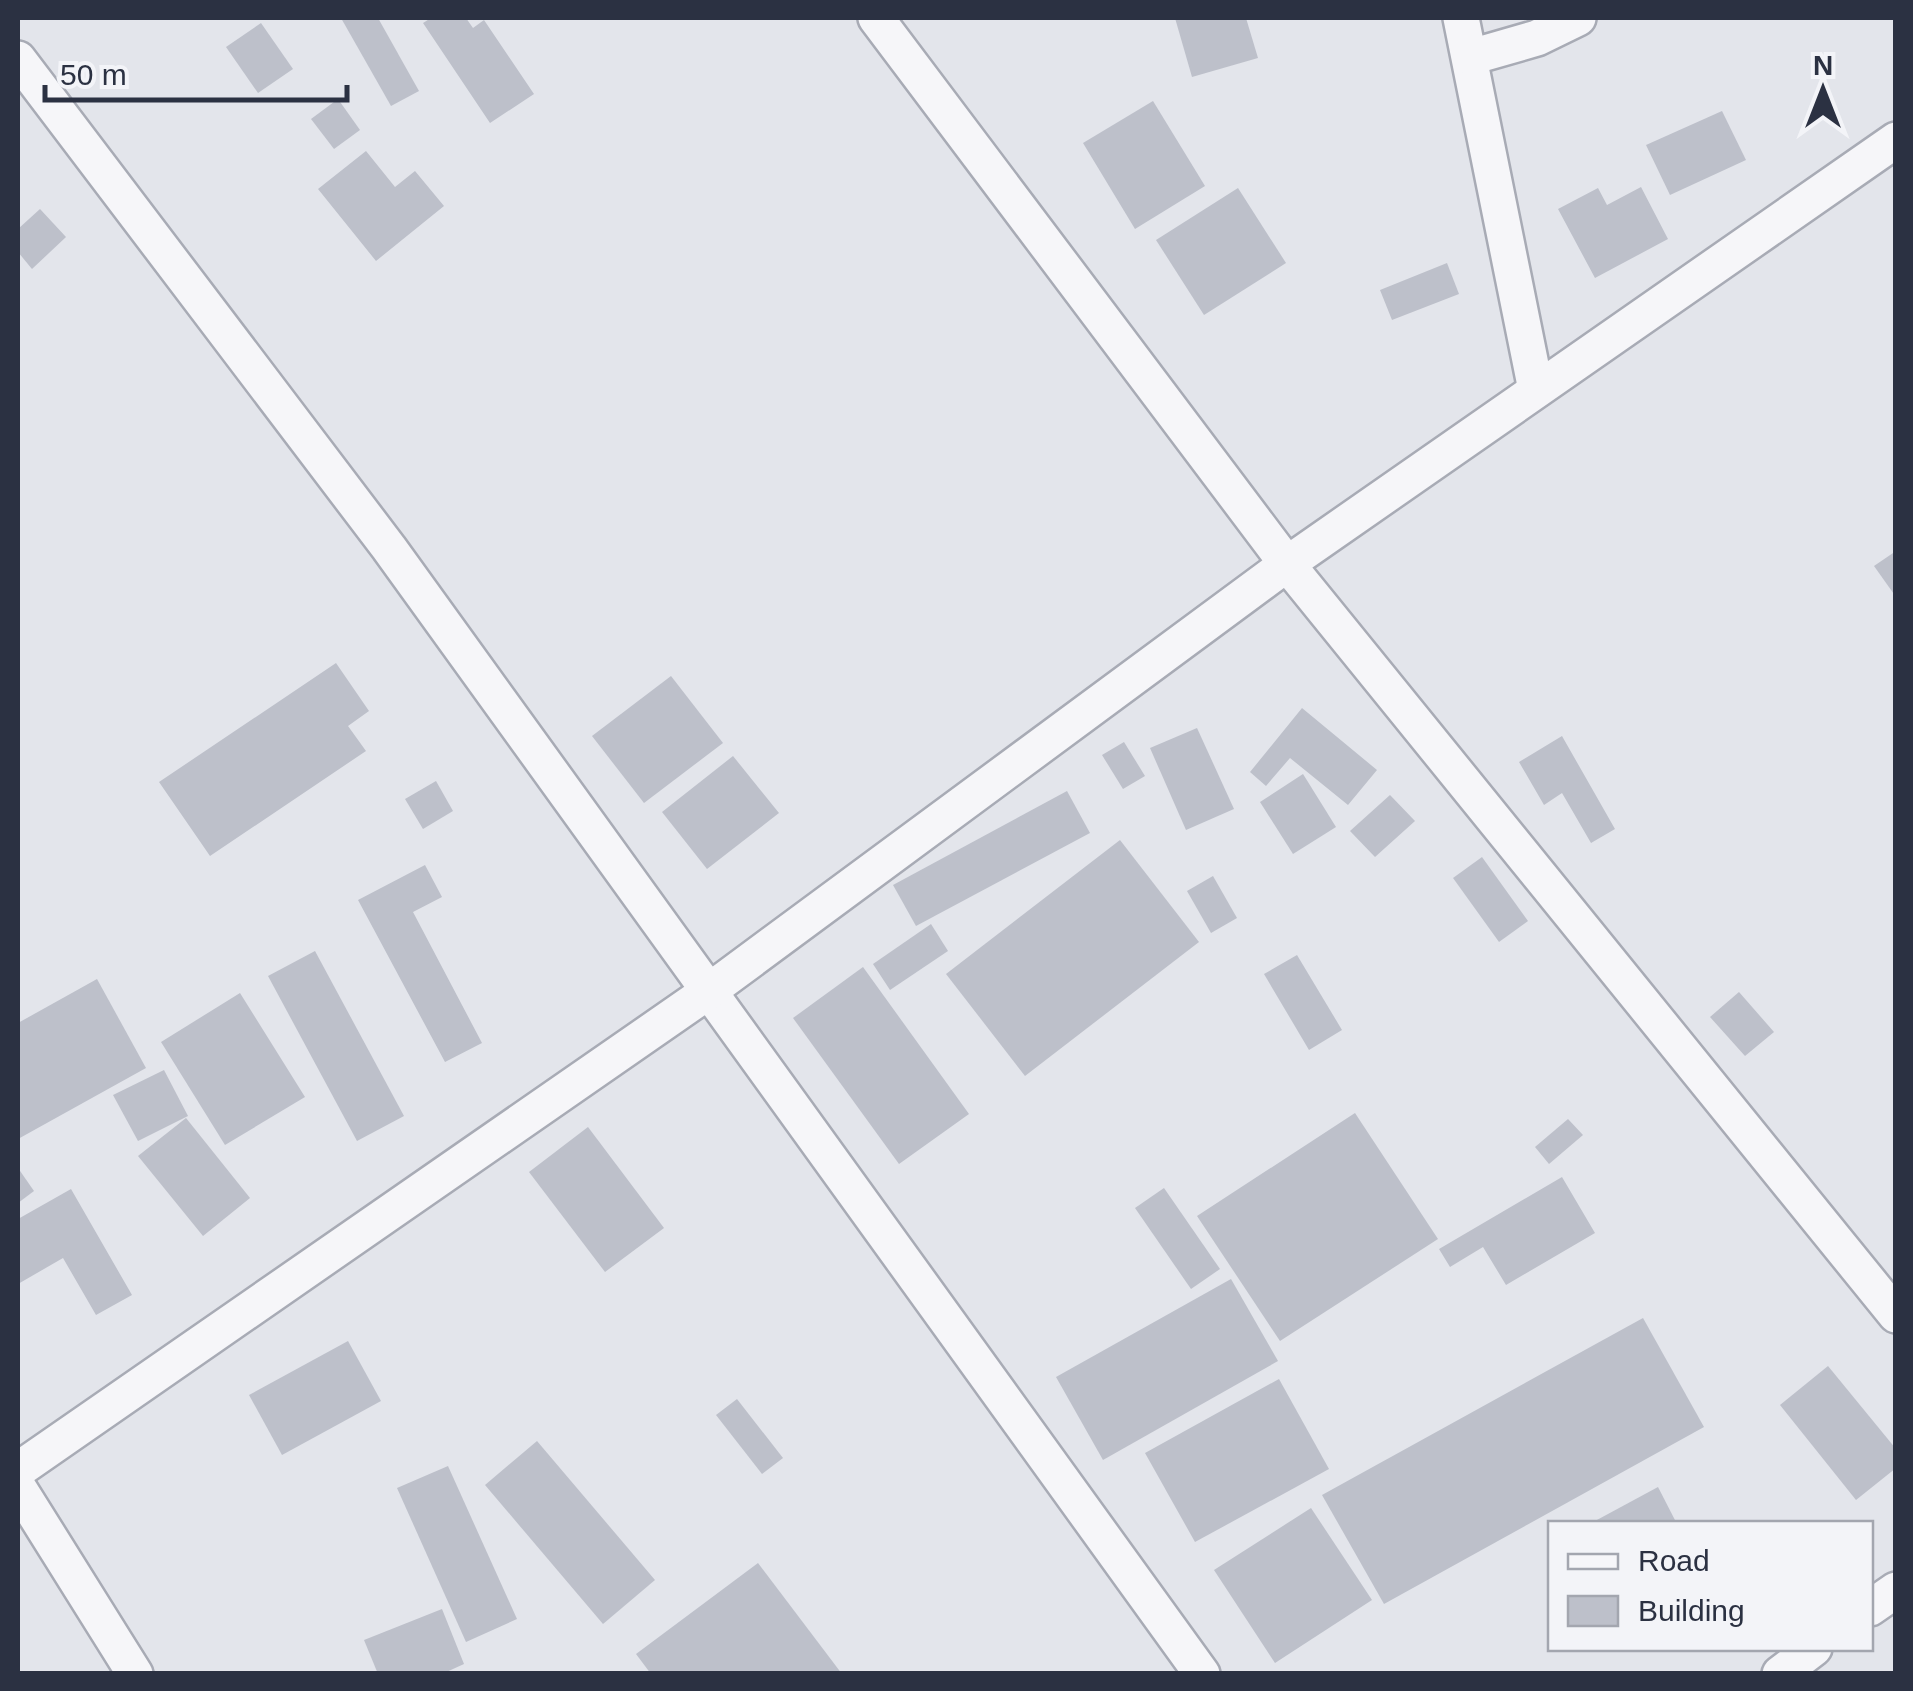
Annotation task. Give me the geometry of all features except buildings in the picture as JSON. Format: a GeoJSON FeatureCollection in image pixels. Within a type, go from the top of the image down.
{"type":"FeatureCollection","features":[{"type":"Feature","properties":{"kind":"street"},"geometry":{"type":"LineString","coordinates":[[876,18],[1286,564],[1896,1315]]}},
{"type":"Feature","properties":{"kind":"street"},"geometry":{"type":"LineString","coordinates":[[1461,18],[1536,390]]}},
{"type":"Feature","properties":{"kind":"street"},"geometry":{"type":"LineString","coordinates":[[1470,57],[1537,38],[1578,18]]}},
{"type":"Feature","properties":{"kind":"street"},"geometry":{"type":"LineString","coordinates":[[18,58],[389,548],[1202,1674]]}},
{"type":"Feature","properties":{"kind":"street"},"geometry":{"type":"LineString","coordinates":[[18,1470],[709,991],[1286,564],[1896,140]]}},
{"type":"Feature","properties":{"kind":"street"},"geometry":{"type":"LineString","coordinates":[[18,1487],[135,1674]]}},
{"type":"Feature","properties":{"kind":"street"},"geometry":{"type":"LineString","coordinates":[[1873,1606],[1896,1590]]}},
{"type":"Feature","properties":{"kind":"street"},"geometry":{"type":"LineString","coordinates":[[1780,1674],[1810,1651]]}}]}
